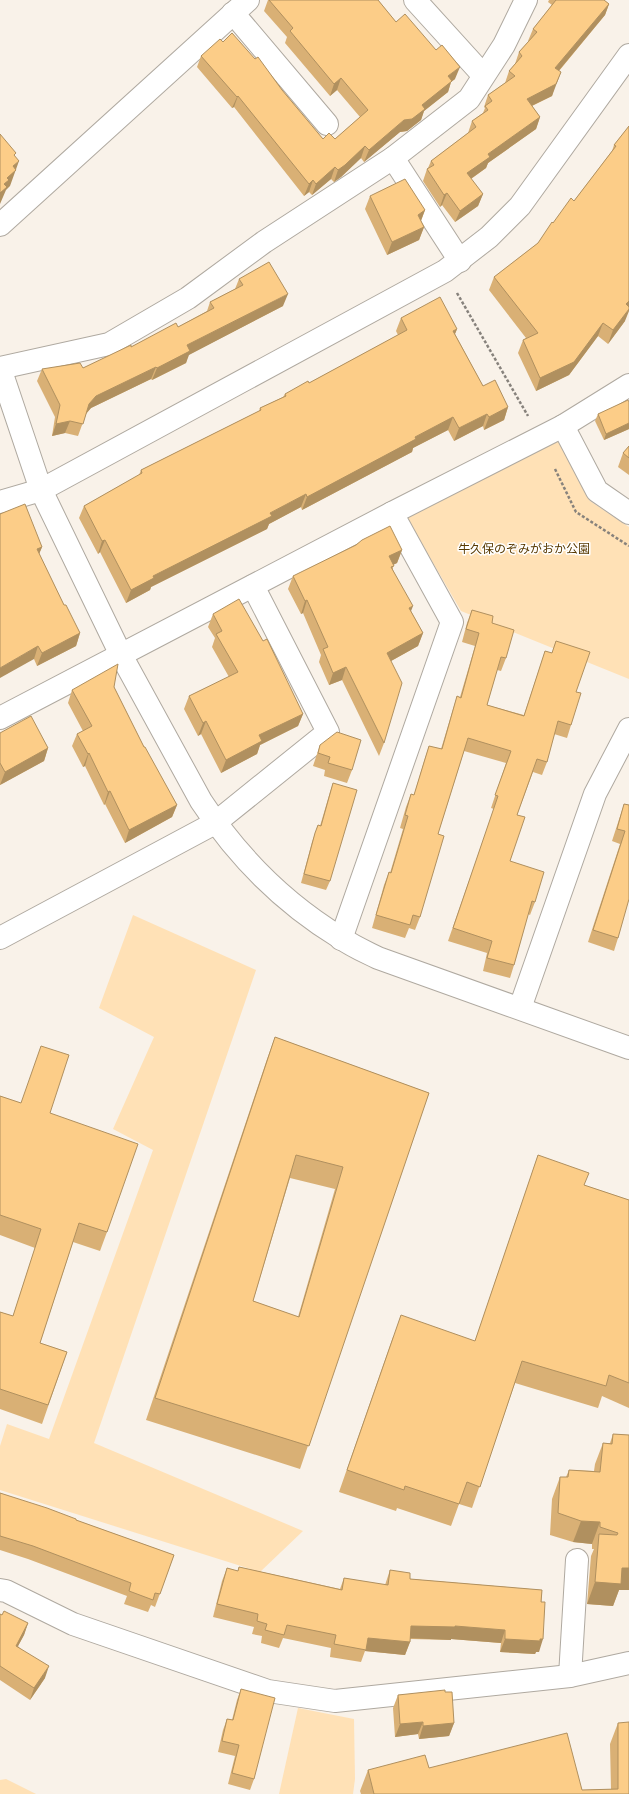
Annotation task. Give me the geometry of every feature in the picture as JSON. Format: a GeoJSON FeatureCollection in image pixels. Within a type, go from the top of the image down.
{"type":"FeatureCollection","features":[{"type":"Feature","properties":{"kind":"street"},"geometry":{"type":"LineString","coordinates":[[415,0],[483,74]]}},
{"type":"Feature","properties":{"kind":"street"},"geometry":{"type":"LineString","coordinates":[[526,0],[504,45],[483,74],[469,99],[393,158],[264,242],[188,298],[109,344],[0,368],[41,490],[121,655],[201,801],[215,823],[244,857],[273,887],[306,915],[341,939],[378,958],[629,1048]]}},
{"type":"Feature","properties":{"kind":"street"},"geometry":{"type":"LineString","coordinates":[[0,225],[241,7],[327,124]]}},
{"type":"Feature","properties":{"kind":"street"},"geometry":{"type":"LineString","coordinates":[[0,502],[41,490],[452,266],[489,237],[520,206],[629,55]]}},
{"type":"Feature","properties":{"kind":"street"},"geometry":{"type":"LineString","coordinates":[[393,158],[452,266]]}},
{"type":"Feature","properties":{"kind":"street"},"geometry":{"type":"LineString","coordinates":[[0,718],[392,513],[541,438],[629,385]]}},
{"type":"Feature","properties":{"kind":"street"},"geometry":{"type":"LineString","coordinates":[[563,426],[597,491],[629,513]]}},
{"type":"Feature","properties":{"kind":"street"},"geometry":{"type":"LineString","coordinates":[[341,939],[452,622],[392,513]]}},
{"type":"Feature","properties":{"kind":"street"},"geometry":{"type":"LineString","coordinates":[[0,938],[215,823],[328,732],[253,586]]}},
{"type":"Feature","properties":{"kind":"street"},"geometry":{"type":"LineString","coordinates":[[520,1008],[595,794],[629,729]]}},
{"type":"Feature","properties":{"kind":"street"},"geometry":{"type":"LineString","coordinates":[[570,1676],[577,1560]]}},
{"type":"Feature","properties":{"kind":"street"},"geometry":{"type":"LineString","coordinates":[[0,1590],[6,1591],[73,1624],[268,1691],[335,1701],[570,1676],[629,1663]]}},
{"type":"Feature","properties":{"kind":"path"},"geometry":{"type":"LineString","coordinates":[[452,266],[541,438]]}},
{"type":"Feature","properties":{"kind":"green space","name":"牛久保のぞみがおか公園"},"geometry":{"type":"Polygon","coordinates":[[[558,441],[590,501],[629,527],[629,679],[461,611],[407,518],[558,441]]]}},
{"type":"Feature","properties":{"kind":"green space"},"geometry":{"type":"Polygon","coordinates":[[[133,915],[256,970],[94,1443],[303,1531],[260,1572],[0,1490],[0,1446],[7,1424],[49,1439],[153,1150],[113,1129],[154,1037],[99,1008],[133,915]]]}},
{"type":"Feature","properties":{"kind":"green space"},"geometry":{"type":"Polygon","coordinates":[[[298,1708],[354,1719],[355,1779],[353,1794],[279,1794],[298,1708]]]}},
{"type":"Feature","properties":{"kind":"green space"},"geometry":{"type":"Polygon","coordinates":[[[6,1779],[36,1794],[0,1794],[0,1780],[6,1779]]]}},
{"type":"Feature","properties":{"kind":"building"},"geometry":{"type":"Polygon","coordinates":[[[269,0],[378,0],[396,22],[405,14],[436,50],[442,45],[460,67],[448,76],[452,81],[422,105],[425,109],[412,119],[404,120],[369,150],[365,146],[338,170],[335,167],[316,184],[313,180],[309,184],[238,96],[237,97],[201,56],[220,39],[223,42],[232,33],[255,59],[258,57],[282,90],[323,139],[329,133],[335,139],[368,110],[341,78],[334,84],[290,31],[293,28],[269,0]]]}},
{"type":"Feature","properties":{"kind":"building"},"geometry":{"type":"Polygon","coordinates":[[[556,0],[604,0],[609,4],[555,68],[561,72],[556,84],[527,99],[540,117],[488,154],[490,157],[467,173],[483,194],[460,211],[447,193],[444,195],[427,169],[434,165],[431,161],[476,127],[472,121],[488,110],[485,106],[492,101],[488,95],[515,76],[509,71],[522,56],[519,52],[537,32],[533,29],[556,0]]]}},
{"type":"Feature","properties":{"kind":"building"},"geometry":{"type":"Polygon","coordinates":[[[629,126],[629,301],[626,304],[629,309],[613,330],[603,323],[574,362],[540,378],[523,340],[538,333],[494,277],[538,243],[571,198],[574,201],[616,146],[614,145],[629,126]]]}},
{"type":"Feature","properties":{"kind":"building"},"geometry":{"type":"Polygon","coordinates":[[[0,134],[16,153],[14,155],[19,161],[13,166],[16,170],[7,178],[9,180],[4,184],[7,187],[0,193],[0,134]]]}},
{"type":"Feature","properties":{"kind":"building"},"geometry":{"type":"Polygon","coordinates":[[[405,179],[425,210],[418,215],[424,227],[392,242],[370,196],[405,179]]]}},
{"type":"Feature","properties":{"kind":"building"},"geometry":{"type":"Polygon","coordinates":[[[269,262],[288,294],[187,345],[190,351],[96,396],[89,404],[83,424],[70,421],[56,424],[60,405],[42,369],[80,363],[83,368],[131,345],[131,347],[176,323],[178,327],[214,308],[210,302],[243,285],[239,279],[269,262]]]}},
{"type":"Feature","properties":{"kind":"building"},"geometry":{"type":"Polygon","coordinates":[[[440,297],[457,329],[453,331],[483,386],[495,380],[508,407],[489,417],[487,414],[459,428],[453,417],[415,437],[416,439],[307,497],[306,494],[270,513],[272,516],[153,576],[154,578],[131,590],[105,540],[102,541],[84,506],[142,473],[141,470],[261,410],[260,408],[286,396],[285,394],[308,381],[309,383],[407,330],[401,318],[440,297]]]}},
{"type":"Feature","properties":{"kind":"building"},"geometry":{"type":"Polygon","coordinates":[[[628,400],[629,423],[606,434],[598,414],[628,400]]]}},
{"type":"Feature","properties":{"kind":"building"},"geometry":{"type":"Polygon","coordinates":[[[629,446],[629,458],[623,453],[629,446]]]}},
{"type":"Feature","properties":{"kind":"building"},"geometry":{"type":"Polygon","coordinates":[[[25,504],[42,547],[37,549],[64,605],[66,605],[80,633],[42,653],[38,646],[0,668],[0,514],[25,504]]]}},
{"type":"Feature","properties":{"kind":"building"},"geometry":{"type":"Polygon","coordinates":[[[390,526],[402,550],[389,556],[394,566],[391,567],[413,606],[409,608],[423,633],[387,653],[402,683],[384,743],[346,667],[333,673],[323,649],[328,647],[307,600],[305,601],[293,576],[356,545],[362,540],[390,526]]]}},
{"type":"Feature","properties":{"kind":"building"},"geometry":{"type":"Polygon","coordinates":[[[239,599],[263,641],[267,639],[303,714],[259,735],[262,741],[226,760],[206,721],[203,723],[189,696],[238,672],[216,634],[222,631],[213,614],[239,599]]]}},
{"type":"Feature","properties":{"kind":"building"},"geometry":{"type":"Polygon","coordinates":[[[472,610],[493,616],[492,623],[514,630],[506,658],[501,657],[487,705],[524,716],[545,651],[552,653],[556,641],[590,652],[576,692],[581,693],[571,725],[558,721],[547,762],[537,759],[517,815],[525,817],[510,861],[544,872],[535,902],[532,901],[514,965],[487,958],[492,941],[453,928],[498,796],[495,795],[511,751],[468,738],[438,834],[444,836],[420,917],[413,915],[410,925],[376,915],[389,872],[391,873],[408,816],[405,815],[411,794],[414,795],[429,746],[442,749],[457,696],[461,698],[479,633],[466,629],[472,610]]]}},
{"type":"Feature","properties":{"kind":"building"},"geometry":{"type":"Polygon","coordinates":[[[118,664],[114,687],[144,747],[177,805],[129,830],[110,791],[108,792],[89,753],[88,754],[77,734],[92,726],[72,690],[118,664]]]}},
{"type":"Feature","properties":{"kind":"building"},"geometry":{"type":"Polygon","coordinates":[[[31,716],[48,748],[5,772],[0,763],[0,733],[31,716]]]}},
{"type":"Feature","properties":{"kind":"building"},"geometry":{"type":"Polygon","coordinates":[[[337,732],[361,740],[352,770],[328,763],[330,757],[318,753],[320,745],[337,732]]]}},
{"type":"Feature","properties":{"kind":"building"},"geometry":{"type":"Polygon","coordinates":[[[333,783],[357,790],[330,881],[304,874],[315,833],[318,825],[321,826],[333,783]]]}},
{"type":"Feature","properties":{"kind":"building"},"geometry":{"type":"Polygon","coordinates":[[[624,804],[629,805],[629,899],[618,938],[593,930],[625,831],[617,829],[624,804]]]}},
{"type":"Feature","properties":{"kind":"building"},"geometry":{"type":"Polygon","coordinates":[[[275,1037],[429,1093],[309,1446],[155,1398],[275,1037]],[[296,1155],[253,1301],[299,1317],[343,1167],[296,1155]]]}},
{"type":"Feature","properties":{"kind":"building"},"geometry":{"type":"Polygon","coordinates":[[[41,1046],[69,1055],[50,1113],[138,1144],[107,1232],[79,1223],[40,1343],[67,1352],[48,1405],[0,1389],[0,1312],[13,1316],[41,1229],[0,1215],[0,1096],[21,1103],[41,1046]]]}},
{"type":"Feature","properties":{"kind":"building"},"geometry":{"type":"Polygon","coordinates":[[[538,1155],[589,1173],[584,1185],[629,1200],[629,1383],[609,1375],[606,1386],[522,1361],[480,1487],[467,1482],[459,1504],[405,1486],[404,1490],[347,1470],[401,1315],[475,1341],[538,1155]]]}},
{"type":"Feature","properties":{"kind":"building"},"geometry":{"type":"Polygon","coordinates":[[[613,1434],[629,1435],[629,1568],[622,1568],[621,1584],[595,1582],[599,1534],[617,1535],[618,1533],[600,1527],[600,1522],[581,1521],[558,1513],[560,1477],[568,1477],[569,1470],[600,1472],[603,1443],[612,1444],[613,1434]]]}},
{"type":"Feature","properties":{"kind":"building"},"geometry":{"type":"Polygon","coordinates":[[[0,1493],[47,1508],[174,1555],[160,1594],[155,1593],[153,1600],[129,1591],[131,1583],[33,1546],[0,1536],[0,1493]]]}},
{"type":"Feature","properties":{"kind":"building"},"geometry":{"type":"Polygon","coordinates":[[[239,1567],[342,1590],[344,1578],[388,1585],[390,1570],[410,1573],[410,1579],[542,1590],[541,1602],[545,1602],[543,1639],[540,1639],[540,1641],[505,1639],[505,1630],[455,1626],[411,1626],[410,1642],[368,1638],[366,1650],[334,1644],[336,1635],[287,1625],[284,1635],[265,1630],[267,1624],[257,1621],[258,1614],[217,1604],[227,1568],[238,1571],[239,1567]]]}},
{"type":"Feature","properties":{"kind":"building"},"geometry":{"type":"Polygon","coordinates":[[[4,1611],[28,1623],[16,1646],[49,1666],[34,1688],[0,1666],[0,1614],[2,1615],[4,1611]]]}},
{"type":"Feature","properties":{"kind":"building"},"geometry":{"type":"Polygon","coordinates":[[[241,1689],[275,1698],[254,1779],[232,1773],[239,1745],[222,1741],[227,1719],[233,1720],[241,1689]]]}},
{"type":"Feature","properties":{"kind":"building"},"geometry":{"type":"Polygon","coordinates":[[[445,1690],[445,1692],[452,1692],[454,1723],[423,1726],[423,1722],[400,1724],[398,1695],[445,1690]]]}},
{"type":"Feature","properties":{"kind":"building"},"geometry":{"type":"Polygon","coordinates":[[[629,1722],[629,1794],[374,1794],[368,1770],[425,1755],[429,1768],[567,1733],[582,1790],[618,1789],[618,1723],[629,1722]]]}}]}
